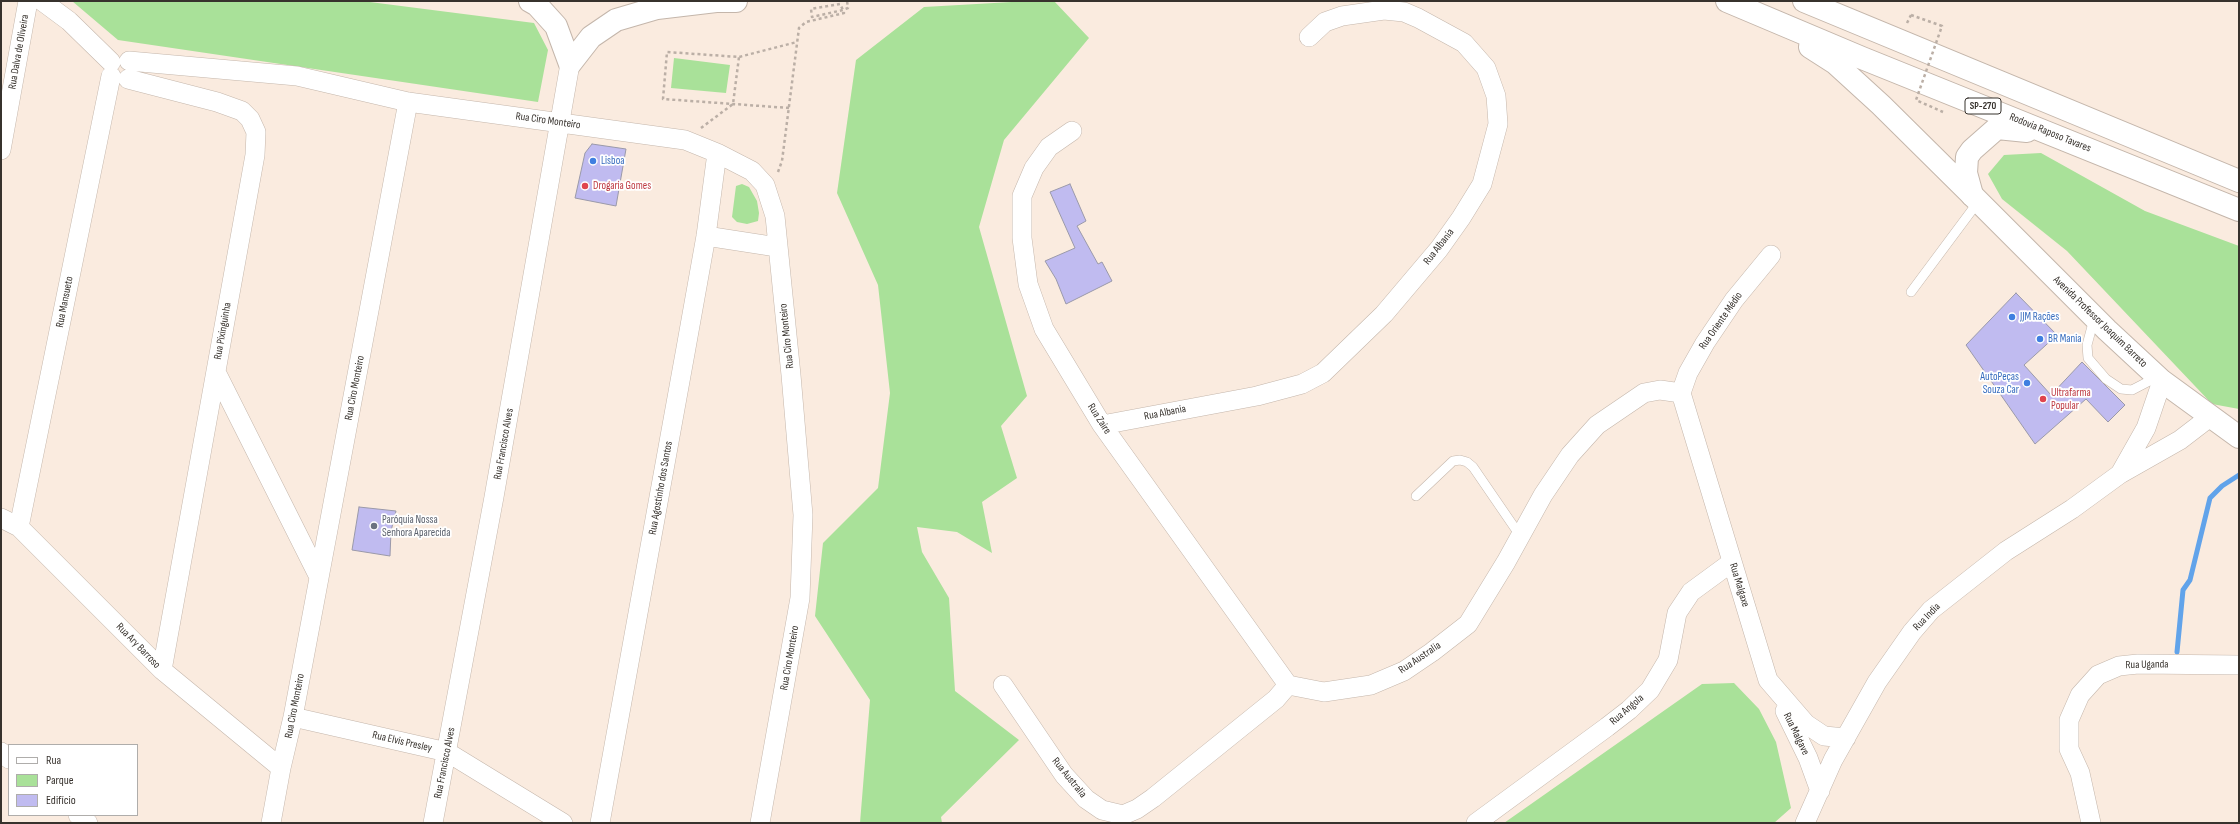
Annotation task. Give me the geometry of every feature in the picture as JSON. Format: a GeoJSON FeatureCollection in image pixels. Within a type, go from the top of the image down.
{"type":"FeatureCollection","features":[{"type":"Feature","properties":{"kind":"main road"},"geometry":{"type":"LineString","coordinates":[[530,1],[537,5],[556,26],[570,64]]}},
{"type":"Feature","properties":{"kind":"main road"},"geometry":{"type":"LineString","coordinates":[[570,64],[591,37],[616,20],[657,8],[736,1]]}},
{"type":"Feature","properties":{"kind":"main road","name":"Rodovia Raposo Tavares"},"geometry":{"type":"LineString","coordinates":[[1728,1],[1862,58],[2052,133],[2239,210]]}},
{"type":"Feature","properties":{"kind":"main road","name":"Avenida Professor Joaquim Barreto"},"geometry":{"type":"LineString","coordinates":[[1728,1],[1798,39],[1835,63],[1881,105],[2094,318],[2160,379],[2239,437]]}},
{"type":"Feature","properties":{"kind":"main road","name":"SP-270"},"geometry":{"type":"LineString","coordinates":[[1804,1],[2239,181]]}},
{"type":"Feature","properties":{"kind":"main road"},"geometry":{"type":"LineString","coordinates":[[1975,198],[1966,173],[1967,157],[1982,139],[1997,128],[2052,133]]}},
{"type":"Feature","properties":{"kind":"main road"},"geometry":{"type":"LineString","coordinates":[[2190,160],[2239,169]]}},
{"type":"Feature","properties":{"kind":"main road"},"geometry":{"type":"LineString","coordinates":[[2212,418],[2239,424]]}},
{"type":"Feature","properties":{"kind":"street","name":"Rua Dalva de Oliveira"},"geometry":{"type":"LineString","coordinates":[[1,150],[28,1]]}},
{"type":"Feature","properties":{"kind":"street"},"geometry":{"type":"LineString","coordinates":[[42,1],[69,21],[120,69],[297,76],[408,102]]}},
{"type":"Feature","properties":{"kind":"street","name":"Rua Albania"},"geometry":{"type":"LineString","coordinates":[[1102,425],[1257,396],[1302,384],[1323,373],[1384,314],[1448,237],[1482,184],[1498,124],[1496,96],[1486,68],[1464,43],[1404,12],[1384,10],[1342,16],[1325,22],[1309,37]]}},
{"type":"Feature","properties":{"kind":"street","name":"Rua Francisco Alves"},"geometry":{"type":"LineString","coordinates":[[433,823],[561,123],[570,64]]}},
{"type":"Feature","properties":{"kind":"street","name":"Rua Pixinguinha"},"geometry":{"type":"LineString","coordinates":[[120,69],[242,111],[254,126],[255,155],[162,670]]}},
{"type":"Feature","properties":{"kind":"street","name":"Rua Mansueto"},"geometry":{"type":"LineString","coordinates":[[19,527],[120,69]]}},
{"type":"Feature","properties":{"kind":"street","name":"Rua Ciro Monteiro"},"geometry":{"type":"LineString","coordinates":[[271,823],[281,768],[293,718],[408,102],[685,140],[717,153],[752,171],[765,185],[775,216],[803,515],[800,598],[760,823]]}},
{"type":"Feature","properties":{"kind":"street","name":"Rua Zaire"},"geometry":{"type":"LineString","coordinates":[[1072,131],[1049,147],[1034,168],[1022,196],[1022,238],[1028,284],[1044,329],[1102,425],[1288,685]]}},
{"type":"Feature","properties":{"kind":"street","name":"Rua Agostinho dos Santos"},"geometry":{"type":"LineString","coordinates":[[600,823],[706,236],[717,153]]}},
{"type":"Feature","properties":{"kind":"street"},"geometry":{"type":"LineString","coordinates":[[706,236],[778,247]]}},
{"type":"Feature","properties":{"kind":"street","name":"Rua Oriente Médio"},"geometry":{"type":"LineString","coordinates":[[1681,393],[1688,373],[1705,343],[1734,300],[1771,255]]}},
{"type":"Feature","properties":{"kind":"street"},"geometry":{"type":"LineString","coordinates":[[216,372],[319,577]]}},
{"type":"Feature","properties":{"kind":"street","name":"Rua India"},"geometry":{"type":"LineString","coordinates":[[2120,474],[2146,428],[2160,379]]}},
{"type":"Feature","properties":{"kind":"street","name":"Rua Australia"},"geometry":{"type":"LineString","coordinates":[[1003,685],[1064,775],[1086,800],[1102,810],[1124,815],[1136,810],[1276,699],[1288,685],[1324,692],[1371,685],[1404,671],[1468,624],[1543,495],[1570,455],[1597,425],[1644,393],[1660,390],[1681,393]]}},
{"type":"Feature","properties":{"kind":"street","name":"Rua Malgaxe"},"geometry":{"type":"LineString","coordinates":[[1681,393],[1768,680],[1806,724],[1824,736],[1846,738]]}},
{"type":"Feature","properties":{"kind":"street","name":"Rua India"},"geometry":{"type":"LineString","coordinates":[[1805,823],[1832,760],[1893,658],[1931,610],[2006,551],[2072,509],[2120,474],[2180,440],[2212,418]]}},
{"type":"Feature","properties":{"kind":"street","name":"Rua Ary Barroso"},"geometry":{"type":"LineString","coordinates":[[1,518],[19,527],[162,670],[281,768]]}},
{"type":"Feature","properties":{"kind":"street","name":"Rua Angola"},"geometry":{"type":"LineString","coordinates":[[1476,823],[1607,728],[1650,690],[1668,660],[1677,613],[1691,592],[1732,562]]}},
{"type":"Feature","properties":{"kind":"street","name":"Rua Uganda"},"geometry":{"type":"LineString","coordinates":[[2091,823],[2080,773],[2069,749],[2069,720],[2080,695],[2098,675],[2119,666],[2138,664],[2239,665]]}},
{"type":"Feature","properties":{"kind":"street","name":"Rua Malgave"},"geometry":{"type":"LineString","coordinates":[[1768,680],[1808,758],[1820,791]]}},
{"type":"Feature","properties":{"kind":"street","name":"Rua Elvis Presley"},"geometry":{"type":"LineString","coordinates":[[293,718],[447,752],[563,823]]}},
{"type":"Feature","properties":{"kind":"street"},"geometry":{"type":"LineString","coordinates":[[79,816],[88,823]]}},
{"type":"Feature","properties":{"kind":"lane"},"geometry":{"type":"LineString","coordinates":[[1911,292],[1975,198]]}},
{"type":"Feature","properties":{"kind":"lane"},"geometry":{"type":"LineString","coordinates":[[2094,318],[2087,345],[2088,358],[2106,379],[2121,389],[2132,390],[2160,379]]}},
{"type":"Feature","properties":{"kind":"lane"},"geometry":{"type":"LineString","coordinates":[[1416,496],[1453,461],[1460,460],[1467,462],[1473,467],[1520,536]]}},
{"type":"Feature","properties":{"kind":"path"},"geometry":{"type":"LineString","coordinates":[[843,10],[840,4],[811,9],[812,17],[843,10],[848,8],[847,1]]}},
{"type":"Feature","properties":{"kind":"path"},"geometry":{"type":"LineString","coordinates":[[768,194],[782,161],[799,28],[806,22],[844,13],[843,10]]}},
{"type":"Feature","properties":{"kind":"path"},"geometry":{"type":"LineString","coordinates":[[1911,15],[1942,26],[1916,100],[1943,112]]}},
{"type":"Feature","properties":{"kind":"path"},"geometry":{"type":"LineString","coordinates":[[789,108],[663,99],[668,52],[739,57],[797,42]]}},
{"type":"Feature","properties":{"kind":"path"},"geometry":{"type":"LineString","coordinates":[[685,140],[733,104],[739,57]]}},
{"type":"Feature","properties":{"kind":"green space"},"geometry":{"type":"Polygon","coordinates":[[[72,1],[362,1],[534,23],[548,50],[538,102],[118,40],[72,1]]]}},
{"type":"Feature","properties":{"kind":"green space"},"geometry":{"type":"Polygon","coordinates":[[[1054,1],[1089,38],[1004,140],[979,227],[1027,396],[1001,426],[1017,478],[982,502],[992,553],[957,532],[917,527],[922,552],[949,598],[955,691],[1019,740],[941,817],[942,823],[860,823],[870,700],[815,616],[823,543],[878,488],[890,393],[878,285],[837,193],[856,60],[924,7],[1054,1]]]}},
{"type":"Feature","properties":{"kind":"green space"},"geometry":{"type":"Polygon","coordinates":[[[674,58],[730,65],[726,93],[671,88],[674,58]]]}},
{"type":"Feature","properties":{"kind":"green space"},"geometry":{"type":"Polygon","coordinates":[[[2041,153],[2145,211],[2239,246],[2239,409],[2212,404],[2067,251],[2002,199],[1988,174],[2004,155],[2041,153]]]}},
{"type":"Feature","properties":{"kind":"green space"},"geometry":{"type":"Polygon","coordinates":[[[742,184],[749,187],[757,201],[759,213],[758,221],[747,224],[737,222],[732,217],[736,186],[742,184]]]}},
{"type":"Feature","properties":{"kind":"green space"},"geometry":{"type":"Polygon","coordinates":[[[1734,683],[1759,709],[1776,742],[1791,808],[1774,823],[1504,823],[1702,684],[1734,683]]]}},
{"type":"Feature","properties":{"kind":"building"},"geometry":{"type":"Polygon","coordinates":[[[592,144],[626,149],[616,206],[575,198],[585,153],[592,144]]]}},
{"type":"Feature","properties":{"kind":"building"},"geometry":{"type":"Polygon","coordinates":[[[1070,184],[1086,221],[1077,226],[1098,264],[1102,262],[1112,281],[1066,304],[1056,279],[1045,261],[1075,248],[1050,192],[1070,184]]]}},
{"type":"Feature","properties":{"kind":"building"},"geometry":{"type":"Polygon","coordinates":[[[2016,293],[2057,335],[2024,365],[2051,395],[2082,362],[2125,405],[2108,422],[2086,399],[2035,444],[1966,345],[2016,293]]]}},
{"type":"Feature","properties":{"kind":"building","name":"Paróquia Nossa Senhora Aparecida"},"geometry":{"type":"Polygon","coordinates":[[[359,507],[396,511],[391,531],[390,556],[352,550],[359,507]]]}},
{"type":"Feature","properties":{"kind":"waterway"},"geometry":{"type":"LineString","coordinates":[[2177,652],[2183,590],[2190,580],[2210,498],[2222,486],[2239,475]]}},
{"type":"Feature","properties":{"kind":"place","name":"Lisboa"},"geometry":{"type":"Point","coordinates":[593,161]}},
{"type":"Feature","properties":{"kind":"place","name":"Drogaria Gomes"},"geometry":{"type":"Point","coordinates":[585,186]}},
{"type":"Feature","properties":{"kind":"place","name":"JJM Rações"},"geometry":{"type":"Point","coordinates":[2012,317]}},
{"type":"Feature","properties":{"kind":"place","name":"BR Mania"},"geometry":{"type":"Point","coordinates":[2040,339]}},
{"type":"Feature","properties":{"kind":"place","name":"AutoPeças Souza Car"},"geometry":{"type":"Point","coordinates":[2027,383]}},
{"type":"Feature","properties":{"kind":"place","name":"Ultrafarma Popular"},"geometry":{"type":"Point","coordinates":[2043,399]}},
{"type":"Feature","properties":{"kind":"place","name":"Paróquia Nossa Senhora Aparecida"},"geometry":{"type":"Point","coordinates":[374,526]}}]}
